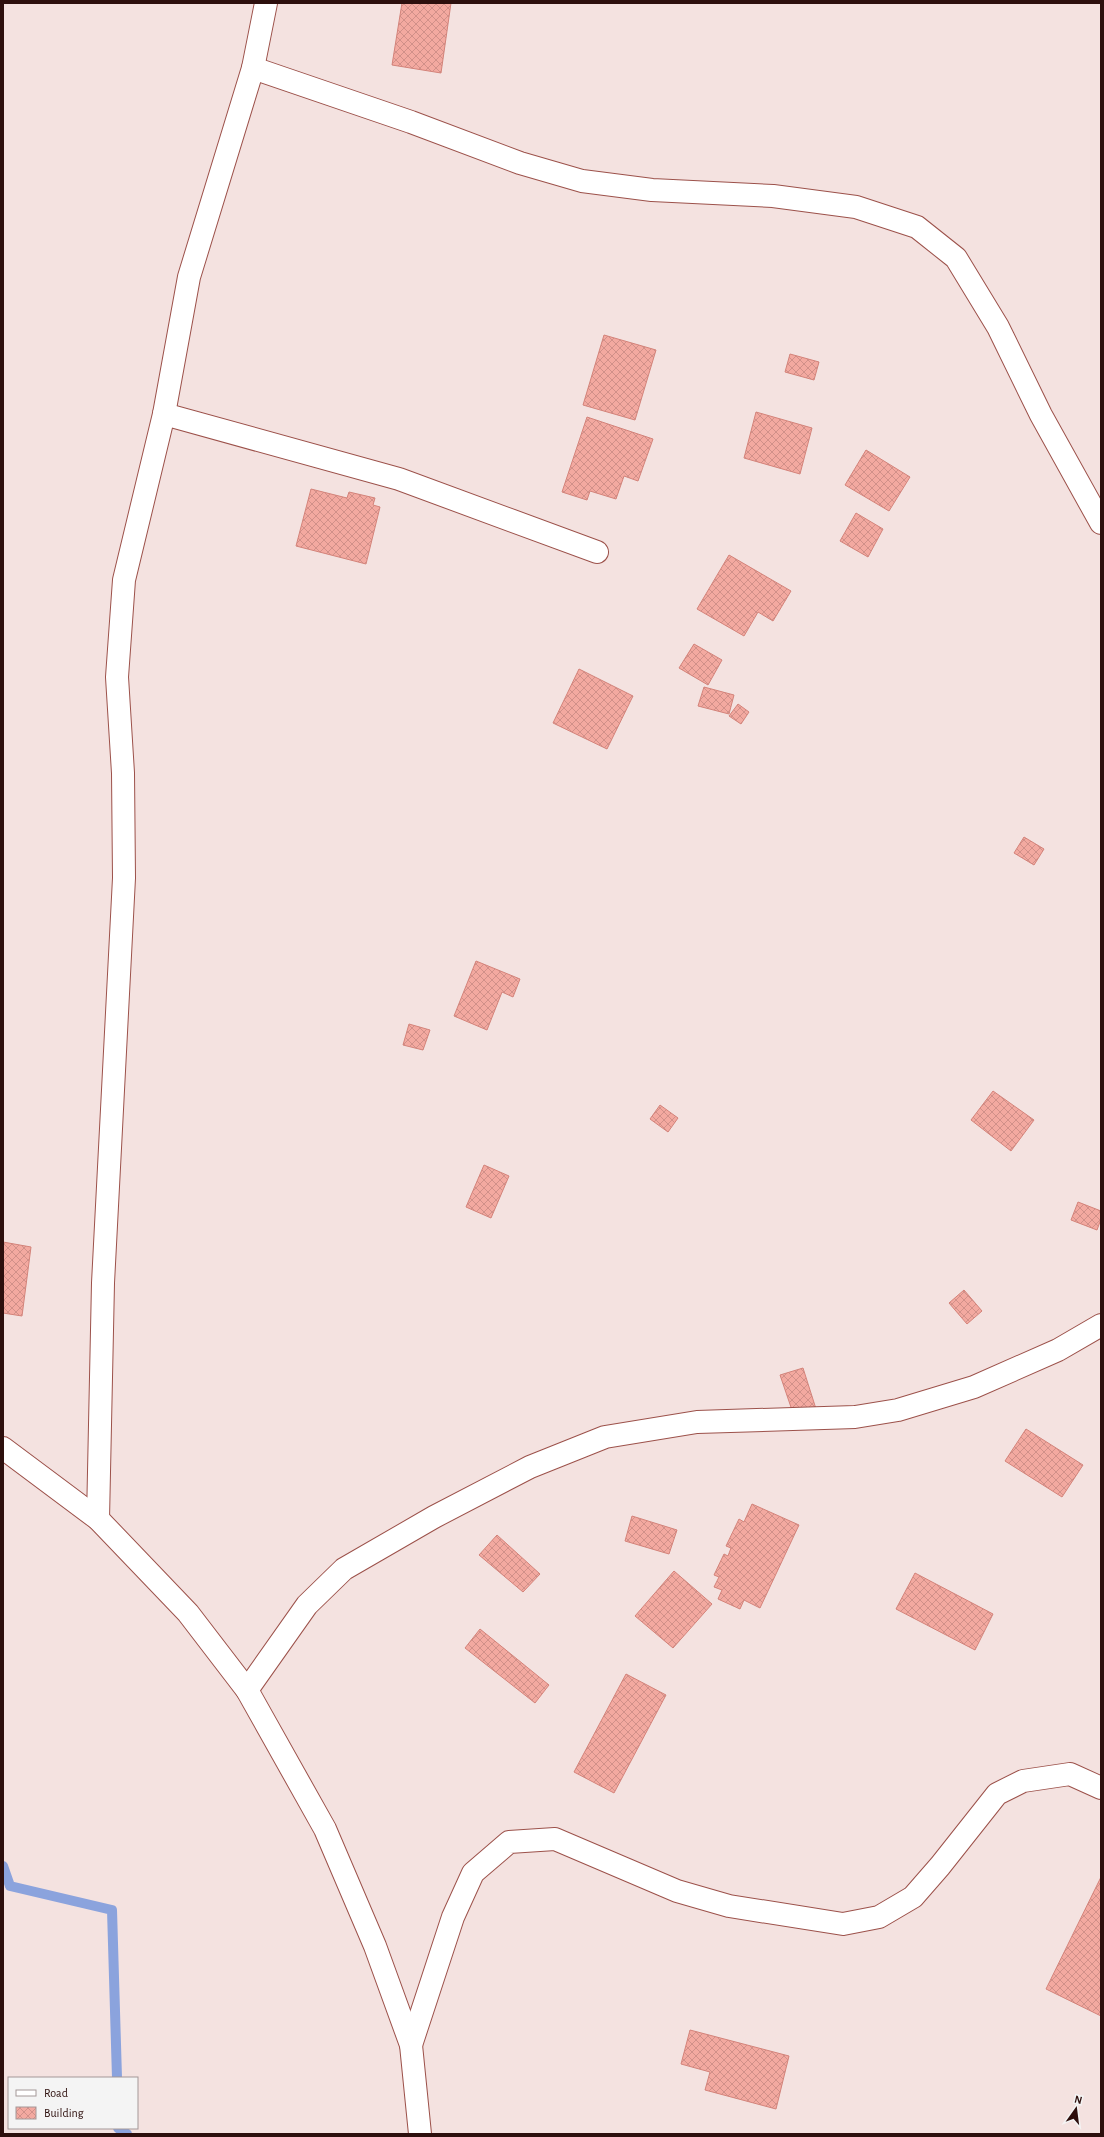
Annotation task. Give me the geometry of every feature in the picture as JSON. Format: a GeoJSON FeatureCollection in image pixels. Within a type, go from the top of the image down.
{"type":"FeatureCollection","features":[{"type":"Feature","properties":{"kind":"street"},"geometry":{"type":"LineString","coordinates":[[98,1518],[103,1283],[124,878],[123,773],[117,677],[124,580],[164,414],[188,277],[253,68],[266,3]]}},
{"type":"Feature","properties":{"kind":"street"},"geometry":{"type":"LineString","coordinates":[[253,68],[410,122],[520,163],[582,181],[652,190],[773,196],[856,207],[917,227],[956,258],[998,327],[1041,415],[1101,523]]}},
{"type":"Feature","properties":{"kind":"street"},"geometry":{"type":"LineString","coordinates":[[164,414],[399,479],[597,552]]}},
{"type":"Feature","properties":{"kind":"street"},"geometry":{"type":"LineString","coordinates":[[247,1690],[307,1605],[344,1569],[434,1517],[530,1467],[605,1437],[697,1422],[855,1417],[898,1410],[974,1387],[1058,1350],[1101,1325]]}},
{"type":"Feature","properties":{"kind":"street"},"geometry":{"type":"LineString","coordinates":[[3,1448],[98,1518],[188,1613],[247,1690],[325,1830],[375,1946],[411,2045],[420,2134]]}},
{"type":"Feature","properties":{"kind":"street"},"geometry":{"type":"LineString","coordinates":[[411,2045],[453,1917],[473,1874],[509,1842],[555,1839],[677,1891],[729,1906],[844,1924],[879,1918],[912,1897],[940,1866],[997,1794],[1023,1781],[1070,1774],[1101,1788]]}},
{"type":"Feature","properties":{"kind":"building"},"geometry":{"type":"Polygon","coordinates":[[[402,3],[451,3],[441,73],[392,65],[402,3]]]}},
{"type":"Feature","properties":{"kind":"building"},"geometry":{"type":"Polygon","coordinates":[[[604,335],[656,350],[635,420],[583,405],[604,335]]]}},
{"type":"Feature","properties":{"kind":"building"},"geometry":{"type":"Polygon","coordinates":[[[790,354],[819,362],[814,380],[785,372],[790,354]]]}},
{"type":"Feature","properties":{"kind":"building"},"geometry":{"type":"Polygon","coordinates":[[[756,412],[812,428],[800,474],[744,458],[756,412]]]}},
{"type":"Feature","properties":{"kind":"building"},"geometry":{"type":"Polygon","coordinates":[[[587,417],[653,439],[638,481],[624,476],[616,499],[590,491],[587,500],[562,492],[587,417]]]}},
{"type":"Feature","properties":{"kind":"building"},"geometry":{"type":"Polygon","coordinates":[[[866,450],[910,477],[889,511],[845,485],[866,450]]]}},
{"type":"Feature","properties":{"kind":"building"},"geometry":{"type":"Polygon","coordinates":[[[311,489],[347,498],[349,492],[375,498],[373,505],[380,507],[366,564],[296,546],[311,489]]]}},
{"type":"Feature","properties":{"kind":"building"},"geometry":{"type":"Polygon","coordinates":[[[856,513],[883,529],[868,557],[840,541],[856,513]]]}},
{"type":"Feature","properties":{"kind":"building"},"geometry":{"type":"Polygon","coordinates":[[[729,555],[791,591],[773,621],[758,612],[744,636],[697,609],[729,555]]]}},
{"type":"Feature","properties":{"kind":"building"},"geometry":{"type":"Polygon","coordinates":[[[694,644],[722,660],[708,685],[679,668],[694,644]]]}},
{"type":"Feature","properties":{"kind":"building"},"geometry":{"type":"Polygon","coordinates":[[[579,669],[633,696],[607,749],[553,723],[579,669]]]}},
{"type":"Feature","properties":{"kind":"building"},"geometry":{"type":"Polygon","coordinates":[[[704,687],[734,695],[729,714],[698,706],[704,687]]]}},
{"type":"Feature","properties":{"kind":"building"},"geometry":{"type":"Polygon","coordinates":[[[738,704],[749,712],[741,724],[729,716],[738,704]]]}},
{"type":"Feature","properties":{"kind":"building"},"geometry":{"type":"Polygon","coordinates":[[[1024,837],[1044,849],[1034,865],[1014,853],[1024,837]]]}},
{"type":"Feature","properties":{"kind":"building"},"geometry":{"type":"Polygon","coordinates":[[[476,961],[520,979],[513,997],[502,992],[487,1030],[454,1016],[476,961]]]}},
{"type":"Feature","properties":{"kind":"building"},"geometry":{"type":"Polygon","coordinates":[[[409,1024],[430,1030],[423,1050],[403,1045],[409,1024]]]}},
{"type":"Feature","properties":{"kind":"building"},"geometry":{"type":"Polygon","coordinates":[[[993,1091],[1034,1120],[1011,1151],[971,1120],[993,1091]]]}},
{"type":"Feature","properties":{"kind":"building"},"geometry":{"type":"Polygon","coordinates":[[[660,1105],[678,1118],[668,1132],[650,1119],[660,1105]]]}},
{"type":"Feature","properties":{"kind":"building"},"geometry":{"type":"Polygon","coordinates":[[[484,1165],[509,1176],[491,1218],[466,1207],[484,1165]]]}},
{"type":"Feature","properties":{"kind":"building"},"geometry":{"type":"Polygon","coordinates":[[[1078,1202],[1101,1211],[1101,1219],[1097,1230],[1071,1220],[1078,1202]]]}},
{"type":"Feature","properties":{"kind":"building"},"geometry":{"type":"Polygon","coordinates":[[[3,1242],[31,1247],[22,1316],[3,1313],[3,1242]]]}},
{"type":"Feature","properties":{"kind":"building"},"geometry":{"type":"Polygon","coordinates":[[[964,1290],[982,1311],[967,1324],[949,1303],[964,1290]]]}},
{"type":"Feature","properties":{"kind":"building"},"geometry":{"type":"Polygon","coordinates":[[[803,1368],[817,1412],[795,1419],[780,1375],[803,1368]]]}},
{"type":"Feature","properties":{"kind":"building"},"geometry":{"type":"Polygon","coordinates":[[[1026,1429],[1083,1465],[1062,1497],[1005,1461],[1026,1429]]]}},
{"type":"Feature","properties":{"kind":"building"},"geometry":{"type":"Polygon","coordinates":[[[752,1504],[799,1525],[760,1608],[744,1600],[740,1609],[718,1599],[722,1590],[714,1587],[719,1577],[714,1575],[724,1554],[728,1556],[731,1548],[726,1546],[739,1519],[744,1522],[752,1504]]]}},
{"type":"Feature","properties":{"kind":"building"},"geometry":{"type":"Polygon","coordinates":[[[632,1516],[677,1530],[669,1554],[625,1541],[632,1516]]]}},
{"type":"Feature","properties":{"kind":"building"},"geometry":{"type":"Polygon","coordinates":[[[497,1535],[540,1574],[523,1592],[479,1555],[497,1535]]]}},
{"type":"Feature","properties":{"kind":"building"},"geometry":{"type":"Polygon","coordinates":[[[674,1571],[712,1604],[673,1648],[635,1616],[674,1571]]]}},
{"type":"Feature","properties":{"kind":"building"},"geometry":{"type":"Polygon","coordinates":[[[915,1573],[993,1614],[975,1650],[896,1609],[915,1573]]]}},
{"type":"Feature","properties":{"kind":"building"},"geometry":{"type":"Polygon","coordinates":[[[480,1629],[549,1685],[535,1703],[465,1648],[480,1629]]]}},
{"type":"Feature","properties":{"kind":"building"},"geometry":{"type":"Polygon","coordinates":[[[626,1674],[666,1695],[614,1793],[574,1772],[626,1674]]]}},
{"type":"Feature","properties":{"kind":"building"},"geometry":{"type":"Polygon","coordinates":[[[1101,1877],[1101,2016],[1046,1989],[1101,1877]]]}},
{"type":"Feature","properties":{"kind":"building"},"geometry":{"type":"Polygon","coordinates":[[[690,2030],[789,2056],[776,2109],[705,2090],[710,2072],[681,2064],[690,2030]]]}},
{"type":"Feature","properties":{"kind":"waterway"},"geometry":{"type":"LineString","coordinates":[[3,1866],[10,1886],[112,1910],[117,2077]]}},
{"type":"Feature","properties":{"kind":"waterway"},"geometry":{"type":"LineString","coordinates":[[120,2129],[127,2134]]}}]}
